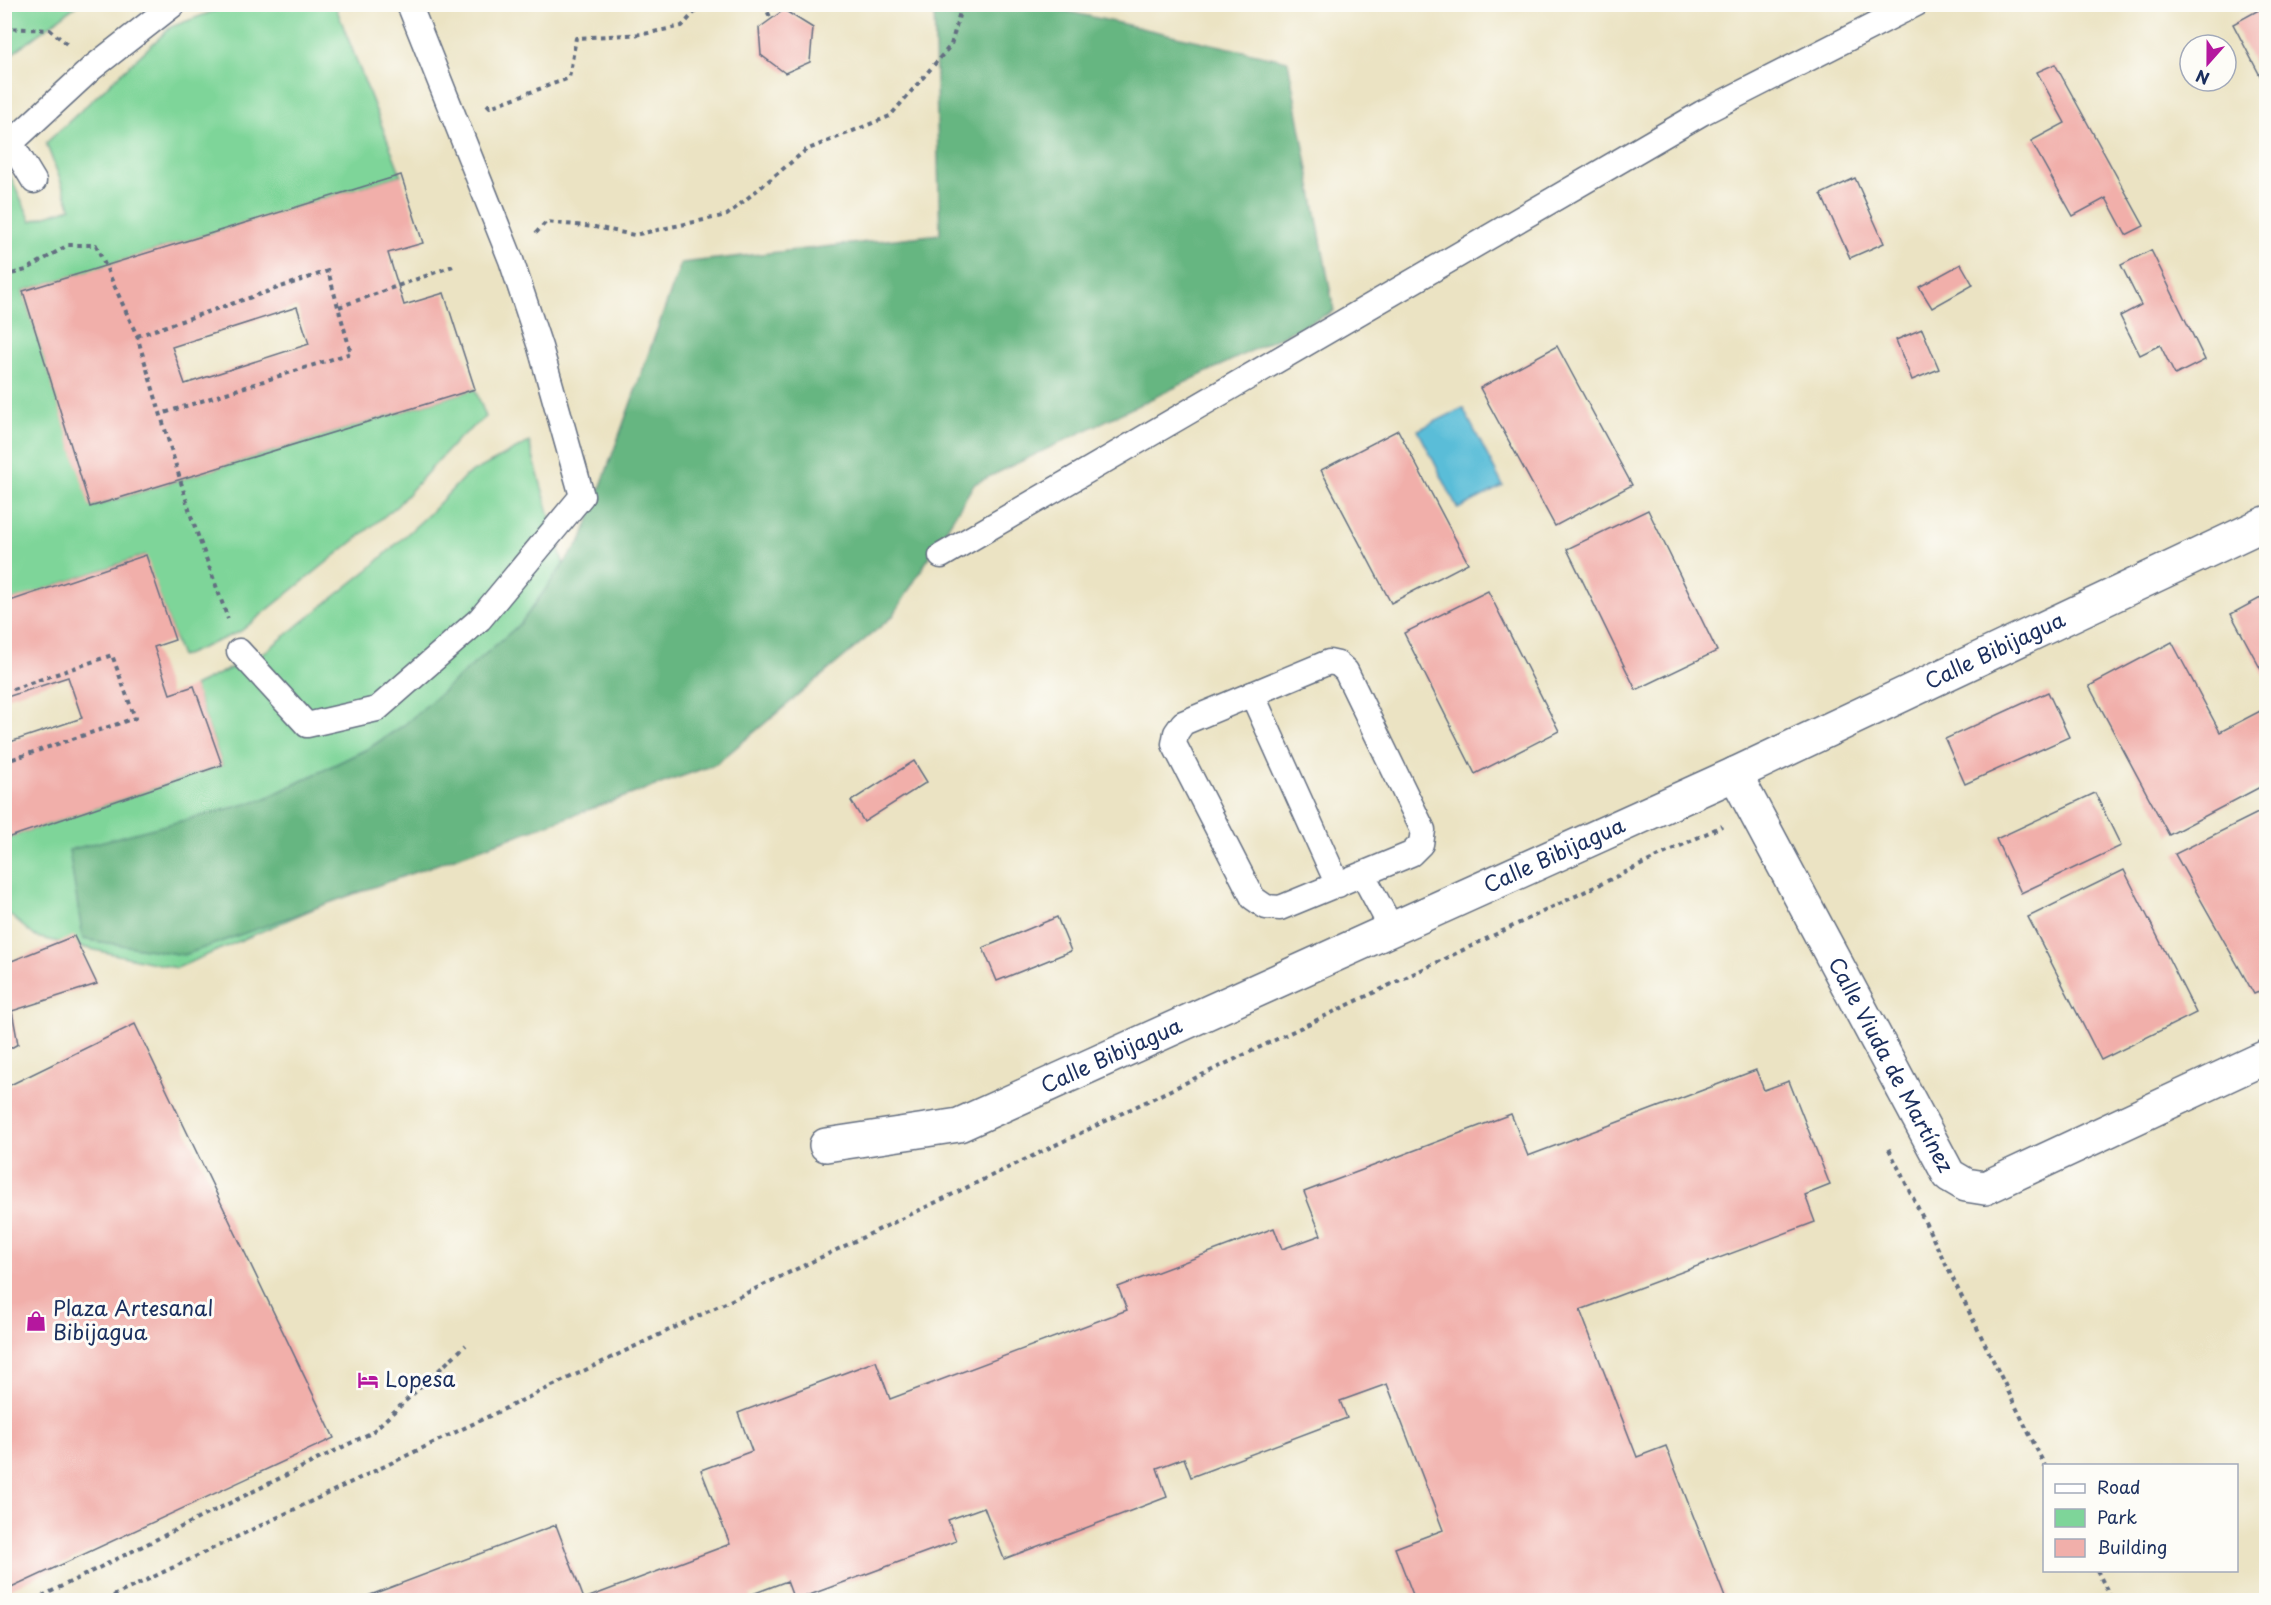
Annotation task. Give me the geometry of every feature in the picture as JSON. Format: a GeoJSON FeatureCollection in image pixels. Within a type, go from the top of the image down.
{"type":"FeatureCollection","features":[{"type":"Feature","properties":{"kind":"street","name":"Calle Bibijagua"},"geometry":{"type":"LineString","coordinates":[[826,1145],[959,1125],[1735,774],[2266,523]]}},
{"type":"Feature","properties":{"kind":"street","name":"Calle Viuda de Martínez"},"geometry":{"type":"LineString","coordinates":[[1735,774],[1949,1175],[1966,1185],[1985,1188],[2266,1057]]}},
{"type":"Feature","properties":{"kind":"lane"},"geometry":{"type":"LineString","coordinates":[[34,181],[8,144],[92,68],[174,4]]}},
{"type":"Feature","properties":{"kind":"lane"},"geometry":{"type":"LineString","coordinates":[[239,651],[307,725],[377,709],[480,619],[582,496],[540,346],[510,260],[409,4]]}},
{"type":"Feature","properties":{"kind":"lane"},"geometry":{"type":"LineString","coordinates":[[942,556],[1702,113],[1916,4]]}},
{"type":"Feature","properties":{"kind":"lane"},"geometry":{"type":"LineString","coordinates":[[1329,662],[1338,664],[1346,671],[1423,830],[1421,844],[1411,854],[1363,875],[1280,908],[1266,907],[1253,898],[1174,744],[1176,733],[1183,723],[1329,662]]}},
{"type":"Feature","properties":{"kind":"lane"},"geometry":{"type":"LineString","coordinates":[[1252,694],[1338,885]]}},
{"type":"Feature","properties":{"kind":"lane"},"geometry":{"type":"LineString","coordinates":[[1363,875],[1392,929]]}},
{"type":"Feature","properties":{"kind":"path"},"geometry":{"type":"LineString","coordinates":[[484,99],[489,107],[569,78],[576,38],[644,33],[682,26],[702,4]]}},
{"type":"Feature","properties":{"kind":"path"},"geometry":{"type":"LineString","coordinates":[[764,4],[771,19]]}},
{"type":"Feature","properties":{"kind":"path"},"geometry":{"type":"LineString","coordinates":[[510,260],[546,222],[634,235],[728,215],[806,150],[890,116],[951,45],[961,8],[958,4]]}},
{"type":"Feature","properties":{"kind":"path"},"geometry":{"type":"LineString","coordinates":[[4,28],[50,30],[92,68]]}},
{"type":"Feature","properties":{"kind":"path"},"geometry":{"type":"LineString","coordinates":[[4,276],[26,270],[68,245],[96,245],[137,336],[192,519],[239,651]]}},
{"type":"Feature","properties":{"kind":"path"},"geometry":{"type":"LineString","coordinates":[[339,307],[453,266]]}},
{"type":"Feature","properties":{"kind":"path"},"geometry":{"type":"LineString","coordinates":[[137,336],[327,271],[339,307],[351,352],[161,414]]}},
{"type":"Feature","properties":{"kind":"path"},"geometry":{"type":"LineString","coordinates":[[4,692],[112,655],[135,718],[4,762]]}},
{"type":"Feature","properties":{"kind":"path"},"geometry":{"type":"LineString","coordinates":[[105,1600],[1728,823]]}},
{"type":"Feature","properties":{"kind":"path"},"geometry":{"type":"LineString","coordinates":[[34,1600],[371,1433],[466,1345]]}},
{"type":"Feature","properties":{"kind":"path"},"geometry":{"type":"LineString","coordinates":[[2098,1572],[2112,1600]]}},
{"type":"Feature","properties":{"kind":"green space"},"geometry":{"type":"Polygon","coordinates":[[[5,4],[77,4],[77,5],[5,59],[5,4]]]}},
{"type":"Feature","properties":{"kind":"green space"},"geometry":{"type":"Polygon","coordinates":[[[230,5],[335,5],[401,175],[23,291],[91,507],[475,389],[486,417],[457,440],[397,506],[241,631],[181,657],[145,555],[5,603],[4,162],[31,221],[71,208],[46,143],[171,27],[230,5]]]}},
{"type":"Feature","properties":{"kind":"green space"},"geometry":{"type":"Polygon","coordinates":[[[934,5],[1039,5],[1288,61],[1334,311],[974,484],[893,616],[716,764],[184,955],[83,939],[69,850],[262,800],[369,748],[404,725],[521,623],[582,539],[681,263],[940,234],[934,5]]]}},
{"type":"Feature","properties":{"kind":"green space"},"geometry":{"type":"Polygon","coordinates":[[[529,442],[623,775],[177,968],[36,937],[5,911],[4,839],[222,765],[194,686],[266,651],[369,569],[429,514],[465,476],[529,442]]]}},
{"type":"Feature","properties":{"kind":"water"},"geometry":{"type":"Polygon","coordinates":[[[1463,408],[1503,486],[1458,509],[1418,430],[1463,408]]]}},
{"type":"Feature","properties":{"kind":"building"},"geometry":{"type":"Polygon","coordinates":[[[2266,6],[2266,87],[2238,33],[2233,24],[2266,6]]]}},
{"type":"Feature","properties":{"kind":"building"},"geometry":{"type":"Polygon","coordinates":[[[784,10],[813,28],[810,62],[785,73],[761,55],[759,28],[784,10]]]}},
{"type":"Feature","properties":{"kind":"building"},"geometry":{"type":"Polygon","coordinates":[[[2055,64],[2144,226],[2126,235],[2106,198],[2073,216],[2031,141],[2065,123],[2037,72],[2055,64]]]}},
{"type":"Feature","properties":{"kind":"building"},"geometry":{"type":"Polygon","coordinates":[[[401,175],[423,243],[388,253],[404,305],[444,293],[475,389],[90,507],[23,291],[401,175]],[[297,307],[172,347],[185,384],[309,344],[297,307]]]}},
{"type":"Feature","properties":{"kind":"building"},"geometry":{"type":"Polygon","coordinates":[[[1855,178],[1884,243],[1850,258],[1821,194],[1855,178]]]}},
{"type":"Feature","properties":{"kind":"building"},"geometry":{"type":"Polygon","coordinates":[[[2151,250],[2205,360],[2175,375],[2160,345],[2140,355],[2120,316],[2141,305],[2121,265],[2151,250]]]}},
{"type":"Feature","properties":{"kind":"building"},"geometry":{"type":"Polygon","coordinates":[[[1961,264],[1973,285],[1932,308],[1919,287],[1961,264]]]}},
{"type":"Feature","properties":{"kind":"building"},"geometry":{"type":"Polygon","coordinates":[[[1922,329],[1939,369],[1912,380],[1896,340],[1922,329]]]}},
{"type":"Feature","properties":{"kind":"building"},"geometry":{"type":"Polygon","coordinates":[[[1557,346],[1632,485],[1555,526],[1480,388],[1557,346]]]}},
{"type":"Feature","properties":{"kind":"building"},"geometry":{"type":"Polygon","coordinates":[[[1398,430],[1468,563],[1391,603],[1321,470],[1398,430]]]}},
{"type":"Feature","properties":{"kind":"building"},"geometry":{"type":"Polygon","coordinates":[[[1648,510],[1717,651],[1636,690],[1567,549],[1648,510]]]}},
{"type":"Feature","properties":{"kind":"building"},"geometry":{"type":"Polygon","coordinates":[[[146,555],[175,640],[154,647],[170,694],[194,686],[222,765],[4,839],[4,744],[82,718],[68,677],[4,698],[4,603],[146,555]]]}},
{"type":"Feature","properties":{"kind":"building"},"geometry":{"type":"Polygon","coordinates":[[[1488,591],[1559,731],[1475,774],[1404,633],[1488,591]]]}},
{"type":"Feature","properties":{"kind":"building"},"geometry":{"type":"Polygon","coordinates":[[[2266,595],[2266,679],[2231,614],[2266,595]]]}},
{"type":"Feature","properties":{"kind":"building"},"geometry":{"type":"Polygon","coordinates":[[[2172,642],[2220,732],[2266,708],[2266,784],[2169,835],[2089,686],[2172,642]]]}},
{"type":"Feature","properties":{"kind":"building"},"geometry":{"type":"Polygon","coordinates":[[[2048,692],[2069,737],[1965,784],[1945,739],[2048,692]]]}},
{"type":"Feature","properties":{"kind":"building"},"geometry":{"type":"Polygon","coordinates":[[[914,761],[927,782],[864,822],[851,801],[914,761]]]}},
{"type":"Feature","properties":{"kind":"building"},"geometry":{"type":"Polygon","coordinates":[[[2095,793],[2121,846],[2021,893],[1996,839],[2095,793]]]}},
{"type":"Feature","properties":{"kind":"building"},"geometry":{"type":"Polygon","coordinates":[[[2266,809],[2266,989],[2254,994],[2175,854],[2266,809]]]}},
{"type":"Feature","properties":{"kind":"building"},"geometry":{"type":"Polygon","coordinates":[[[2124,870],[2196,1013],[2101,1060],[2028,917],[2124,870]]]}},
{"type":"Feature","properties":{"kind":"building"},"geometry":{"type":"Polygon","coordinates":[[[1057,917],[1071,951],[997,981],[983,948],[1057,917]]]}},
{"type":"Feature","properties":{"kind":"building"},"geometry":{"type":"Polygon","coordinates":[[[74,936],[97,984],[12,1011],[18,1044],[4,1052],[4,964],[74,936]]]}},
{"type":"Feature","properties":{"kind":"building"},"geometry":{"type":"Polygon","coordinates":[[[135,1024],[334,1438],[7,1590],[4,1584],[4,1088],[135,1024]]]}},
{"type":"Feature","properties":{"kind":"building"},"geometry":{"type":"Polygon","coordinates":[[[1756,1070],[1764,1090],[1789,1081],[1830,1185],[1805,1195],[1815,1222],[1580,1310],[1637,1457],[1666,1446],[1726,1600],[1415,1600],[1395,1548],[1443,1530],[1387,1384],[1340,1401],[1347,1418],[1191,1477],[1184,1458],[1157,1468],[1167,1497],[1004,1559],[984,1507],[948,1520],[956,1541],[796,1600],[794,1600],[787,1581],[750,1595],[752,1600],[357,1600],[556,1525],[584,1599],[730,1544],[701,1470],[752,1451],[738,1413],[876,1361],[890,1399],[1127,1310],[1118,1287],[1274,1228],[1282,1249],[1321,1235],[1304,1192],[1511,1114],[1528,1156],[1756,1070]]]}},
{"type":"Feature","properties":{"kind":"place","name":"Plaza Artesanal Bibijagua"},"geometry":{"type":"Point","coordinates":[36,1321]}},
{"type":"Feature","properties":{"kind":"place","name":"Lopesa"},"geometry":{"type":"Point","coordinates":[368,1380]}}]}
